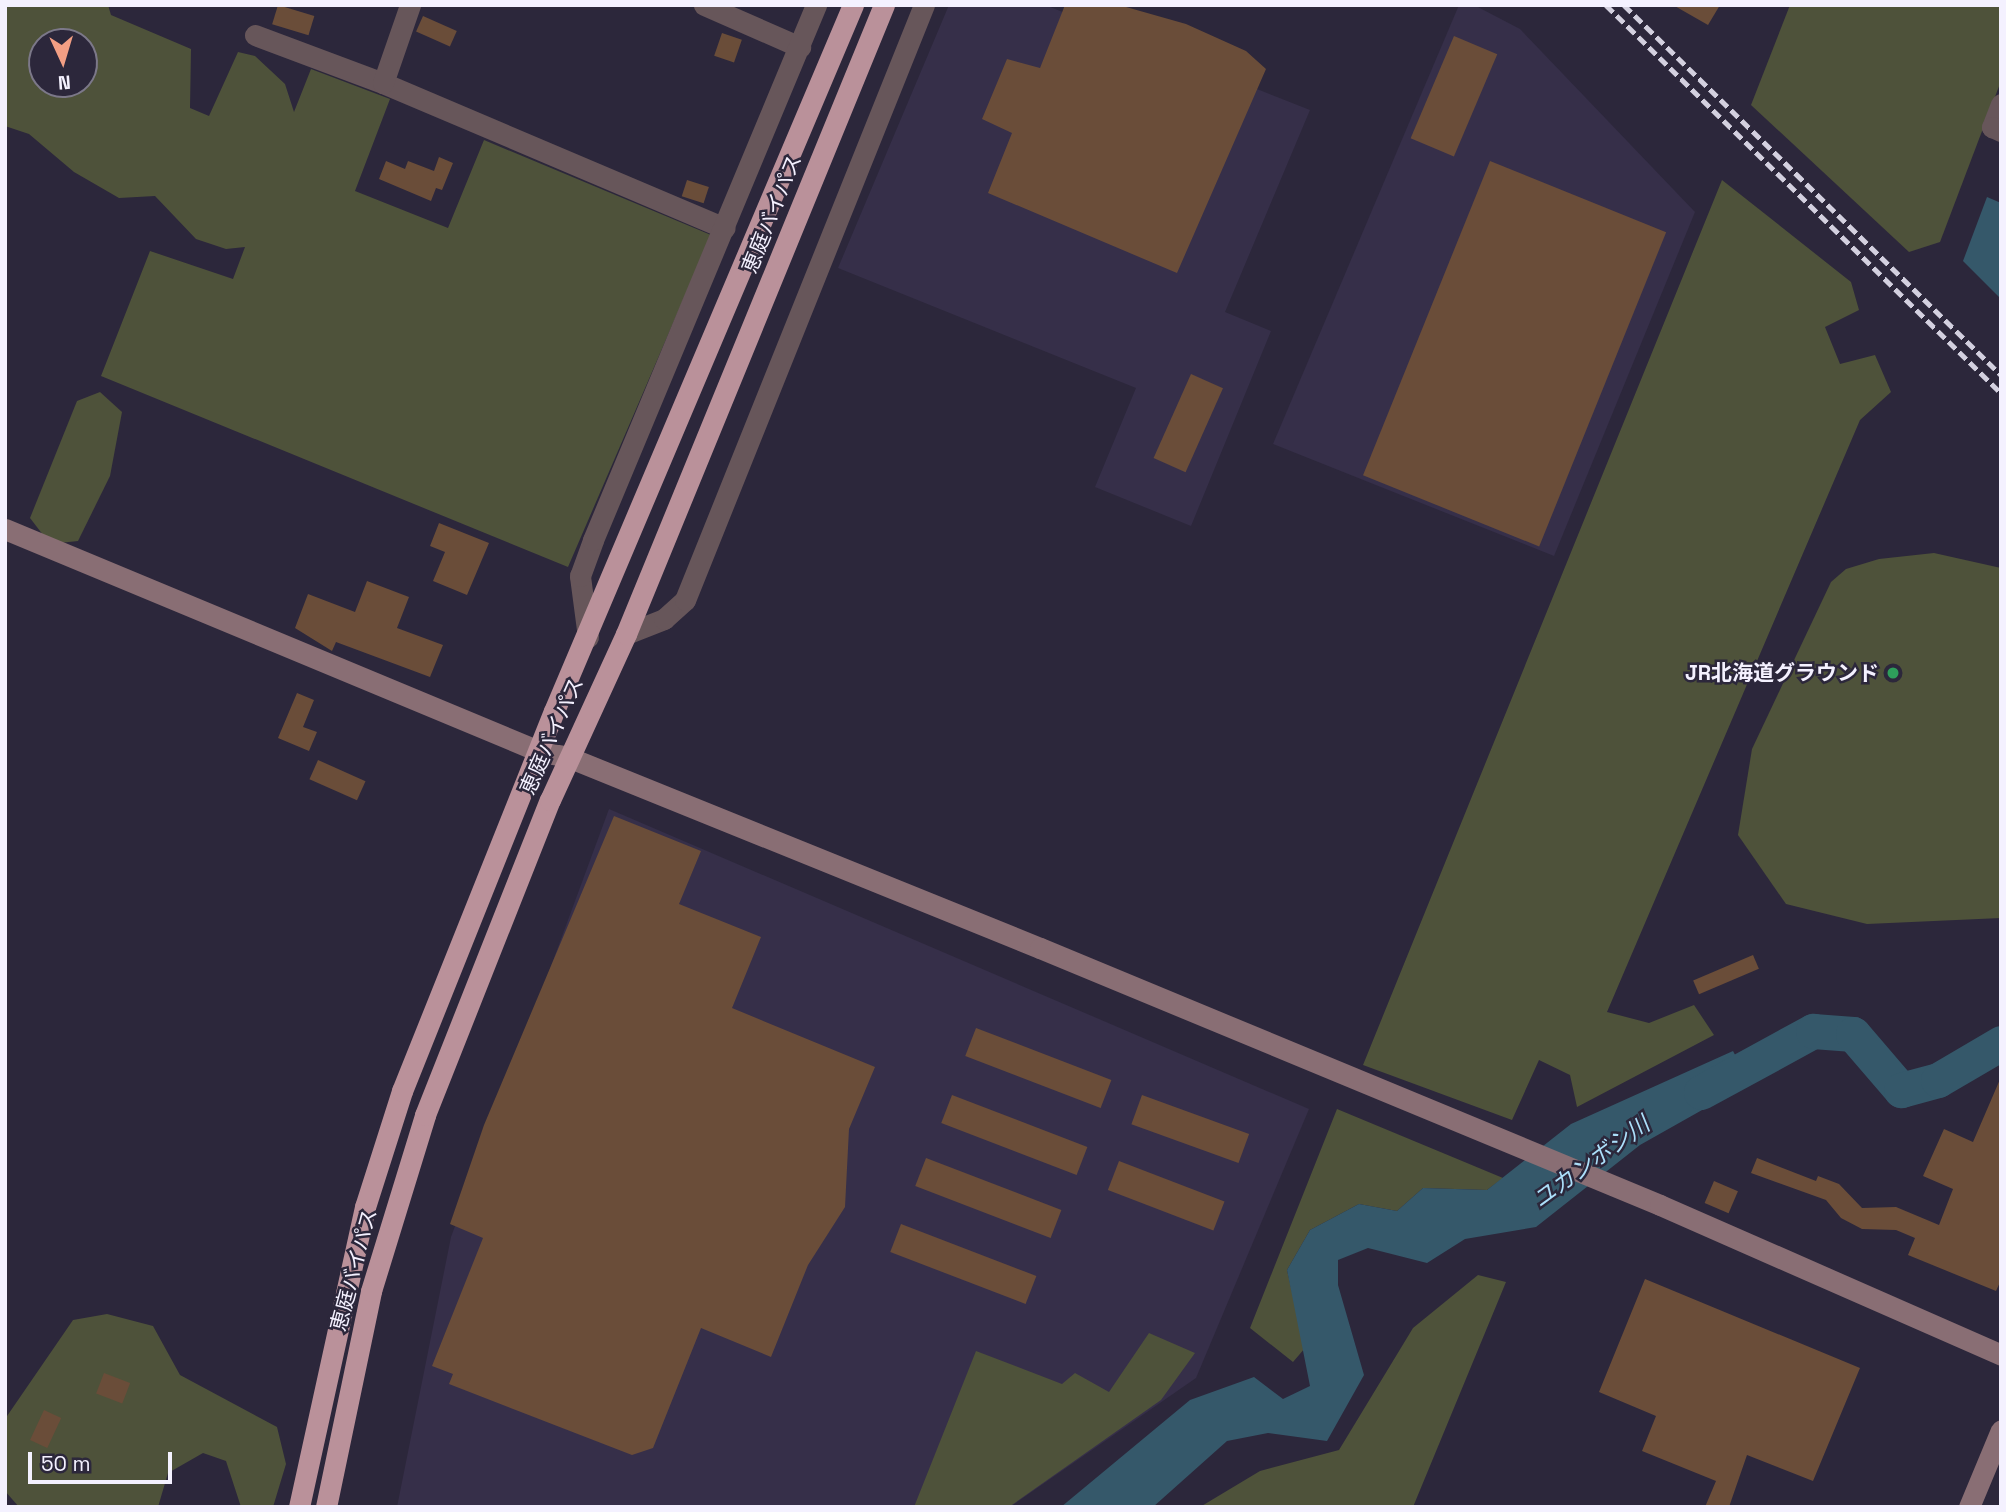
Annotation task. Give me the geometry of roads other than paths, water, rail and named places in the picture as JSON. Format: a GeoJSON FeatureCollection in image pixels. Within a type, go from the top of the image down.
{"type":"FeatureCollection","features":[{"type":"Feature","properties":{"kind":"highway","name":"恵庭バイパス"},"geometry":{"type":"LineString","coordinates":[[299,1507],[318,1402],[390,1127],[436,1000],[853,5]]}},
{"type":"Feature","properties":{"kind":"highway","name":"恵庭バイパス"},"geometry":{"type":"LineString","coordinates":[[326,1507],[371,1291],[412,1152],[465,1007],[568,757],[626,634],[882,9]]}},
{"type":"Feature","properties":{"kind":"street"},"geometry":{"type":"LineString","coordinates":[[383,83],[410,5]]}},
{"type":"Feature","properties":{"kind":"street"},"geometry":{"type":"LineString","coordinates":[[704,5],[800,47]]}},
{"type":"Feature","properties":{"kind":"street"},"geometry":{"type":"LineString","coordinates":[[587,637],[580,576],[816,5]]}},
{"type":"Feature","properties":{"kind":"street"},"geometry":{"type":"LineString","coordinates":[[626,634],[664,619],[685,600],[925,5]]}},
{"type":"Feature","properties":{"kind":"street"},"geometry":{"type":"LineString","coordinates":[[255,35],[383,83],[724,228]]}},
{"type":"Feature","properties":{"kind":"street"},"geometry":{"type":"LineString","coordinates":[[2001,104],[1992,127],[2001,131]]}},
{"type":"Feature","properties":{"kind":"street"},"geometry":{"type":"LineString","coordinates":[[5,529],[541,752],[568,757],[1603,1181],[2001,1355]]}},
{"type":"Feature","properties":{"kind":"street"},"geometry":{"type":"LineString","coordinates":[[1969,1507],[2001,1430]]}},
{"type":"Feature","properties":{"kind":"water"},"geometry":{"type":"Polygon","coordinates":[[[1987,197],[2001,203],[2001,299],[1963,261],[1987,197]]]}},
{"type":"Feature","properties":{"kind":"water"},"geometry":{"type":"Polygon","coordinates":[[[1733,1051],[1750,1083],[1640,1145],[1536,1227],[1465,1239],[1427,1263],[1368,1248],[1338,1260],[1338,1285],[1364,1375],[1327,1441],[1268,1433],[1227,1441],[1153,1507],[1061,1507],[1190,1400],[1254,1377],[1283,1399],[1310,1386],[1287,1270],[1310,1230],[1359,1204],[1397,1211],[1423,1188],[1487,1190],[1571,1124],[1733,1051]]]}},
{"type":"Feature","properties":{"kind":"waterway","name":"ユカンボシ川"},"geometry":{"type":"LineString","coordinates":[[1701,1092],[1813,1031],[1853,1034],[1901,1090],[1938,1080],[2001,1043]]}},
{"type":"Feature","properties":{"kind":"railway"},"geometry":{"type":"LineString","coordinates":[[1606,5],[2001,393]]}},
{"type":"Feature","properties":{"kind":"railway"},"geometry":{"type":"LineString","coordinates":[[1624,5],[2001,375]]}},
{"type":"Feature","properties":{"kind":"place","name":"JR北海道グラウンド"},"geometry":{"type":"Point","coordinates":[1893,673]}}]}
